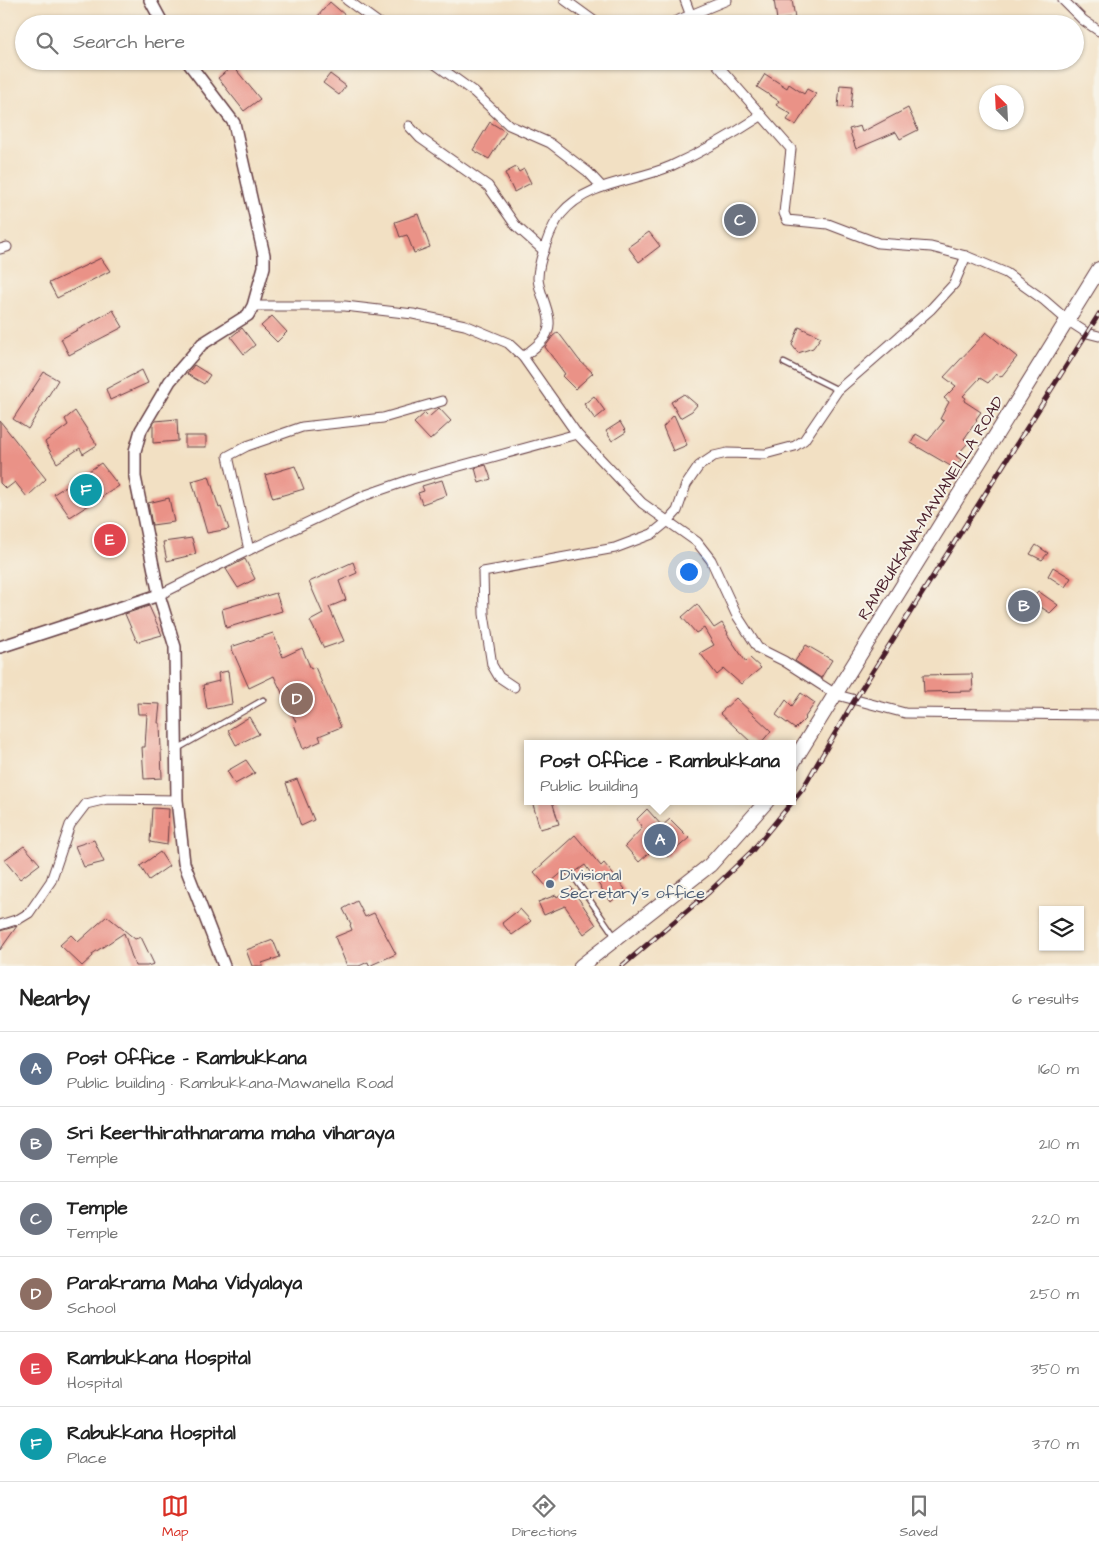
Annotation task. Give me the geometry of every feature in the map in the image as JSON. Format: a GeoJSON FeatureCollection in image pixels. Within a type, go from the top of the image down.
{"type":"FeatureCollection","features":[{"type":"Feature","properties":{"kind":"main road","name":"RAMBUKKANA-MAWANELLA ROAD"},"geometry":{"type":"LineString","coordinates":[[796,758],[837,695],[1099,268]]}},
{"type":"Feature","properties":{"kind":"main road"},"geometry":{"type":"LineString","coordinates":[[581,966],[710,865],[763,805]]}},
{"type":"Feature","properties":{"kind":"street"},"geometry":{"type":"LineString","coordinates":[[150,0],[159,15]]}},
{"type":"Feature","properties":{"kind":"street"},"geometry":{"type":"LineString","coordinates":[[347,0],[368,15]]}},
{"type":"Feature","properties":{"kind":"street"},"geometry":{"type":"LineString","coordinates":[[565,0],[586,15]]}},
{"type":"Feature","properties":{"kind":"street"},"geometry":{"type":"LineString","coordinates":[[685,0],[691,15]]}},
{"type":"Feature","properties":{"kind":"street"},"geometry":{"type":"LineString","coordinates":[[699,15],[727,0]]}},
{"type":"Feature","properties":{"kind":"street"},"geometry":{"type":"LineString","coordinates":[[1063,0],[1078,15]]}},
{"type":"Feature","properties":{"kind":"street"},"geometry":{"type":"LineString","coordinates":[[1084,21],[1099,31]]}},
{"type":"Feature","properties":{"kind":"street"},"geometry":{"type":"LineString","coordinates":[[194,70],[234,123],[264,255],[264,267],[253,306],[248,315],[202,344],[170,381],[141,430],[135,451],[135,477],[159,596],[175,647],[177,800],[184,863],[224,966]]}},
{"type":"Feature","properties":{"kind":"street"},"geometry":{"type":"LineString","coordinates":[[443,70],[474,92],[509,125],[550,143],[588,172],[602,187]]}},
{"type":"Feature","properties":{"kind":"street"},"geometry":{"type":"LineString","coordinates":[[722,70],[791,149],[784,213],[787,220],[828,224],[878,244],[931,247],[966,256],[1006,273],[1044,300],[1067,320],[1087,333],[1099,336]]}},
{"type":"Feature","properties":{"kind":"street"},"geometry":{"type":"LineString","coordinates":[[523,357],[548,332],[548,316],[538,278],[552,227],[561,214],[577,199],[602,187],[669,167],[735,133],[761,116]]}},
{"type":"Feature","properties":{"kind":"street"},"geometry":{"type":"LineString","coordinates":[[409,126],[420,138],[488,186],[516,226],[544,251]]}},
{"type":"Feature","properties":{"kind":"street"},"geometry":{"type":"LineString","coordinates":[[514,687],[499,677],[492,665],[484,614],[483,572],[615,548],[652,534],[668,522],[677,511],[686,485],[699,466],[714,456],[727,452],[765,454],[795,446],[804,440],[838,390],[931,309],[954,284],[966,256]]}},
{"type":"Feature","properties":{"kind":"street"},"geometry":{"type":"LineString","coordinates":[[253,306],[344,306],[413,314],[465,325],[508,343],[523,357],[578,434],[642,503],[697,542],[711,560],[736,614],[758,648],[784,661],[837,695],[905,713],[1099,715]]}},
{"type":"Feature","properties":{"kind":"street"},"geometry":{"type":"LineString","coordinates":[[249,550],[228,456],[247,446],[302,427],[383,418],[442,401]]}},
{"type":"Feature","properties":{"kind":"street"},"geometry":{"type":"LineString","coordinates":[[0,647],[159,596],[249,550],[366,496],[403,482],[578,434]]}},
{"type":"Feature","properties":{"kind":"street"},"geometry":{"type":"LineString","coordinates":[[0,925],[19,919],[29,913],[51,881],[70,825],[86,804],[107,799],[177,800]]}},
{"type":"Feature","properties":{"kind":"lane"},"geometry":{"type":"LineString","coordinates":[[784,363],[838,390]]}},
{"type":"Feature","properties":{"kind":"lane"},"geometry":{"type":"LineString","coordinates":[[176,750],[263,700]]}},
{"type":"Feature","properties":{"kind":"lane"},"geometry":{"type":"LineString","coordinates":[[574,877],[617,939]]}},
{"type":"Feature","properties":{"kind":"building"},"geometry":{"type":"Polygon","coordinates":[[[774,0],[792,0],[794,15],[776,15],[774,0]]]}},
{"type":"Feature","properties":{"kind":"building"},"geometry":{"type":"Polygon","coordinates":[[[330,2],[345,15],[319,15],[330,2]]]}},
{"type":"Feature","properties":{"kind":"building"},"geometry":{"type":"Polygon","coordinates":[[[228,70],[236,70],[260,99],[244,111],[218,78],[228,70]]]}},
{"type":"Feature","properties":{"kind":"building"},"geometry":{"type":"Polygon","coordinates":[[[330,74],[346,86],[339,95],[323,83],[330,74]]]}},
{"type":"Feature","properties":{"kind":"building"},"geometry":{"type":"Polygon","coordinates":[[[765,74],[787,88],[789,84],[804,94],[807,89],[816,94],[796,125],[787,120],[791,114],[776,105],[779,101],[757,87],[765,74]]]}},
{"type":"Feature","properties":{"kind":"building"},"geometry":{"type":"Polygon","coordinates":[[[840,85],[853,86],[851,108],[838,107],[840,85]]]}},
{"type":"Feature","properties":{"kind":"building"},"geometry":{"type":"Polygon","coordinates":[[[908,108],[918,130],[900,139],[896,132],[856,149],[849,129],[860,126],[862,132],[908,108]]]}},
{"type":"Feature","properties":{"kind":"building"},"geometry":{"type":"Polygon","coordinates":[[[490,122],[506,132],[489,159],[473,150],[490,122]]]}},
{"type":"Feature","properties":{"kind":"building"},"geometry":{"type":"Polygon","coordinates":[[[516,167],[519,172],[524,169],[531,183],[514,192],[505,173],[516,167]]]}},
{"type":"Feature","properties":{"kind":"building"},"geometry":{"type":"Polygon","coordinates":[[[418,214],[430,247],[414,253],[407,235],[400,237],[395,222],[418,214]]]}},
{"type":"Feature","properties":{"kind":"building"},"geometry":{"type":"Polygon","coordinates":[[[649,232],[660,246],[639,262],[628,247],[649,232]]]}},
{"type":"Feature","properties":{"kind":"building"},"geometry":{"type":"Polygon","coordinates":[[[101,258],[110,271],[57,298],[49,283],[101,258]]]}},
{"type":"Feature","properties":{"kind":"building"},"geometry":{"type":"Polygon","coordinates":[[[113,310],[123,327],[69,355],[61,339],[113,310]]]}},
{"type":"Feature","properties":{"kind":"building"},"geometry":{"type":"Polygon","coordinates":[[[272,316],[287,332],[277,342],[261,326],[272,316]]]}},
{"type":"Feature","properties":{"kind":"building"},"geometry":{"type":"Polygon","coordinates":[[[799,327],[821,337],[813,348],[798,353],[792,345],[799,327]]]}},
{"type":"Feature","properties":{"kind":"building"},"geometry":{"type":"Polygon","coordinates":[[[242,328],[255,345],[244,354],[231,337],[242,328]]]}},
{"type":"Feature","properties":{"kind":"building"},"geometry":{"type":"Polygon","coordinates":[[[558,332],[579,360],[593,373],[575,389],[562,376],[565,374],[545,347],[558,332]]]}},
{"type":"Feature","properties":{"kind":"building"},"geometry":{"type":"Polygon","coordinates":[[[986,332],[1017,357],[1001,377],[996,374],[988,383],[980,378],[963,396],[966,398],[964,401],[981,412],[964,439],[969,442],[956,456],[961,460],[954,468],[911,443],[916,434],[928,441],[944,421],[940,419],[949,402],[944,398],[956,386],[944,377],[986,332]]]}},
{"type":"Feature","properties":{"kind":"building"},"geometry":{"type":"Polygon","coordinates":[[[194,365],[210,375],[204,384],[187,374],[194,365]]]}},
{"type":"Feature","properties":{"kind":"building"},"geometry":{"type":"Polygon","coordinates":[[[142,370],[148,383],[110,400],[106,389],[142,370]]]}},
{"type":"Feature","properties":{"kind":"building"},"geometry":{"type":"Polygon","coordinates":[[[44,372],[58,380],[28,429],[13,419],[44,372]]]}},
{"type":"Feature","properties":{"kind":"building"},"geometry":{"type":"Polygon","coordinates":[[[684,394],[697,405],[692,411],[680,418],[671,402],[684,394]]]}},
{"type":"Feature","properties":{"kind":"building"},"geometry":{"type":"Polygon","coordinates":[[[594,396],[605,411],[595,419],[584,404],[594,396]]]}},
{"type":"Feature","properties":{"kind":"building"},"geometry":{"type":"Polygon","coordinates":[[[439,408],[451,421],[430,440],[414,423],[425,413],[429,417],[439,408]]]}},
{"type":"Feature","properties":{"kind":"building"},"geometry":{"type":"Polygon","coordinates":[[[75,411],[97,445],[83,454],[80,448],[57,463],[45,442],[68,425],[65,419],[75,411]]]}},
{"type":"Feature","properties":{"kind":"building"},"geometry":{"type":"Polygon","coordinates":[[[674,415],[687,445],[673,451],[663,427],[674,415]]]}},
{"type":"Feature","properties":{"kind":"building"},"geometry":{"type":"Polygon","coordinates":[[[177,419],[178,441],[153,443],[153,425],[155,421],[177,419]]]}},
{"type":"Feature","properties":{"kind":"building"},"geometry":{"type":"Polygon","coordinates":[[[0,421],[46,479],[27,497],[15,482],[6,489],[0,483],[0,421]]]}},
{"type":"Feature","properties":{"kind":"building"},"geometry":{"type":"Polygon","coordinates":[[[620,422],[626,432],[612,441],[606,431],[620,422]]]}},
{"type":"Feature","properties":{"kind":"building"},"geometry":{"type":"Polygon","coordinates":[[[185,436],[206,436],[206,447],[185,447],[185,436]]]}},
{"type":"Feature","properties":{"kind":"building"},"geometry":{"type":"Polygon","coordinates":[[[101,463],[119,486],[70,517],[54,494],[101,463]]]}},
{"type":"Feature","properties":{"kind":"building"},"geometry":{"type":"Polygon","coordinates":[[[486,465],[491,479],[479,483],[475,468],[486,465]]]}},
{"type":"Feature","properties":{"kind":"building"},"geometry":{"type":"Polygon","coordinates":[[[295,466],[304,489],[273,498],[265,475],[295,466]]]}},
{"type":"Feature","properties":{"kind":"building"},"geometry":{"type":"Polygon","coordinates":[[[209,476],[219,508],[221,507],[229,529],[207,533],[192,481],[209,476]]]}},
{"type":"Feature","properties":{"kind":"building"},"geometry":{"type":"Polygon","coordinates":[[[442,480],[447,495],[422,504],[418,493],[424,491],[422,486],[442,480]]]}},
{"type":"Feature","properties":{"kind":"building"},"geometry":{"type":"Polygon","coordinates":[[[169,498],[174,522],[152,525],[148,503],[169,498]]]}},
{"type":"Feature","properties":{"kind":"building"},"geometry":{"type":"Polygon","coordinates":[[[192,538],[196,554],[167,561],[163,542],[192,538]]]}},
{"type":"Feature","properties":{"kind":"building"},"geometry":{"type":"Polygon","coordinates":[[[1036,545],[1048,553],[1042,560],[1030,554],[1036,545]]]}},
{"type":"Feature","properties":{"kind":"building"},"geometry":{"type":"Polygon","coordinates":[[[245,559],[255,579],[238,588],[226,569],[245,559]]]}},
{"type":"Feature","properties":{"kind":"building"},"geometry":{"type":"Polygon","coordinates":[[[353,562],[357,573],[339,581],[346,600],[329,607],[344,641],[324,648],[310,621],[323,614],[309,582],[353,562]]]}},
{"type":"Feature","properties":{"kind":"building"},"geometry":{"type":"Polygon","coordinates":[[[1053,567],[1071,578],[1065,587],[1048,576],[1053,567]]]}},
{"type":"Feature","properties":{"kind":"building"},"geometry":{"type":"Polygon","coordinates":[[[1038,591],[1058,605],[1050,613],[1030,600],[1038,591]]]}},
{"type":"Feature","properties":{"kind":"building"},"geometry":{"type":"Polygon","coordinates":[[[276,593],[282,611],[226,628],[222,609],[276,593]]]}},
{"type":"Feature","properties":{"kind":"building"},"geometry":{"type":"Polygon","coordinates":[[[697,604],[714,628],[722,623],[727,634],[746,662],[750,658],[761,668],[741,684],[724,669],[717,675],[700,653],[714,645],[704,628],[696,633],[682,617],[697,604]]]}},
{"type":"Feature","properties":{"kind":"building"},"geometry":{"type":"Polygon","coordinates":[[[149,606],[162,635],[137,642],[125,614],[149,606]]]}},
{"type":"Feature","properties":{"kind":"building"},"geometry":{"type":"Polygon","coordinates":[[[273,633],[283,657],[302,648],[311,669],[315,667],[341,727],[319,736],[321,741],[303,749],[294,724],[296,722],[274,676],[249,688],[231,647],[273,633]]]}},
{"type":"Feature","properties":{"kind":"building"},"geometry":{"type":"Polygon","coordinates":[[[806,645],[832,660],[821,678],[795,661],[806,645]]]}},
{"type":"Feature","properties":{"kind":"building"},"geometry":{"type":"Polygon","coordinates":[[[228,671],[232,704],[207,709],[203,685],[219,681],[218,673],[228,671]]]}},
{"type":"Feature","properties":{"kind":"building"},"geometry":{"type":"Polygon","coordinates":[[[972,674],[973,691],[924,692],[923,675],[972,674]]]}},
{"type":"Feature","properties":{"kind":"building"},"geometry":{"type":"Polygon","coordinates":[[[801,693],[815,703],[806,718],[795,729],[776,715],[786,700],[792,706],[801,693]]]}},
{"type":"Feature","properties":{"kind":"building"},"geometry":{"type":"Polygon","coordinates":[[[736,698],[771,731],[763,740],[749,740],[720,713],[736,698]]]}},
{"type":"Feature","properties":{"kind":"building"},"geometry":{"type":"Polygon","coordinates":[[[137,703],[160,704],[158,723],[160,723],[162,778],[144,779],[142,747],[145,747],[147,714],[138,714],[137,703]]]}},
{"type":"Feature","properties":{"kind":"building"},"geometry":{"type":"Polygon","coordinates":[[[249,717],[259,734],[236,745],[228,730],[249,717]]]}},
{"type":"Feature","properties":{"kind":"building"},"geometry":{"type":"Polygon","coordinates":[[[246,760],[255,773],[235,784],[227,771],[246,760]]]}},
{"type":"Feature","properties":{"kind":"building"},"geometry":{"type":"Polygon","coordinates":[[[297,779],[314,820],[301,826],[286,783],[297,779]]]}},
{"type":"Feature","properties":{"kind":"building"},"geometry":{"type":"Polygon","coordinates":[[[533,805],[553,805],[559,824],[540,829],[533,805]]]}},
{"type":"Feature","properties":{"kind":"building"},"geometry":{"type":"Polygon","coordinates":[[[152,808],[169,809],[167,845],[150,842],[152,808]]]}},
{"type":"Feature","properties":{"kind":"building"},"geometry":{"type":"Polygon","coordinates":[[[647,809],[662,826],[670,819],[689,838],[667,857],[657,846],[639,862],[625,846],[642,828],[637,819],[647,809]]]}},
{"type":"Feature","properties":{"kind":"building"},"geometry":{"type":"Polygon","coordinates":[[[575,835],[601,866],[604,863],[625,889],[611,902],[585,865],[568,877],[564,871],[546,886],[534,872],[575,835]]]}},
{"type":"Feature","properties":{"kind":"building"},"geometry":{"type":"Polygon","coordinates":[[[94,840],[104,862],[84,867],[75,846],[94,840]]]}},
{"type":"Feature","properties":{"kind":"building"},"geometry":{"type":"Polygon","coordinates":[[[24,846],[40,864],[20,879],[4,860],[24,846]]]}},
{"type":"Feature","properties":{"kind":"building"},"geometry":{"type":"Polygon","coordinates":[[[160,852],[169,866],[149,880],[140,866],[160,852]]]}},
{"type":"Feature","properties":{"kind":"building"},"geometry":{"type":"Polygon","coordinates":[[[571,887],[596,925],[584,934],[565,906],[544,915],[538,902],[556,895],[557,897],[571,887]]]}},
{"type":"Feature","properties":{"kind":"building"},"geometry":{"type":"Polygon","coordinates":[[[357,901],[365,917],[374,913],[396,954],[369,966],[368,962],[359,966],[347,966],[335,937],[352,930],[343,909],[357,901]]]}},
{"type":"Feature","properties":{"kind":"building"},"geometry":{"type":"Polygon","coordinates":[[[520,909],[531,921],[512,935],[502,923],[520,909]]]}},
{"type":"Feature","properties":{"kind":"building"},"geometry":{"type":"Polygon","coordinates":[[[107,916],[135,939],[141,937],[154,964],[135,966],[124,933],[92,954],[93,956],[82,966],[60,945],[71,935],[78,942],[107,916]]]}},
{"type":"Feature","properties":{"kind":"building"},"geometry":{"type":"Polygon","coordinates":[[[17,926],[0,950],[0,931],[17,926]]]}},
{"type":"Feature","properties":{"kind":"building"},"geometry":{"type":"Polygon","coordinates":[[[273,940],[280,957],[262,963],[263,966],[252,966],[246,950],[273,940]]]}},
{"type":"Feature","properties":{"kind":"railway"},"geometry":{"type":"LineString","coordinates":[[796,797],[854,701],[1099,314]]}},
{"type":"Feature","properties":{"kind":"railway"},"geometry":{"type":"LineString","coordinates":[[622,966],[709,892],[752,851],[790,805]]}},
{"type":"Feature","properties":{"kind":"place","name":"Temple"},"geometry":{"type":"Point","coordinates":[740,220]}},
{"type":"Feature","properties":{"kind":"place","name":"Rabukkana Hospital"},"geometry":{"type":"Point","coordinates":[86,490]}},
{"type":"Feature","properties":{"kind":"place","name":"Rambukkana Hospital"},"geometry":{"type":"Point","coordinates":[110,540]}},
{"type":"Feature","properties":{"kind":"place","name":"Sri Keerthirathnarama maha viharaya"},"geometry":{"type":"Point","coordinates":[1024,606]}},
{"type":"Feature","properties":{"kind":"place","name":"Parakrama Maha Vidyalaya"},"geometry":{"type":"Point","coordinates":[297,699]}},
{"type":"Feature","properties":{"kind":"place","name":"Post Office - Rambukkana"},"geometry":{"type":"Point","coordinates":[660,840]}},
{"type":"Feature","properties":{"kind":"place","name":"Divisional Secretary's office"},"geometry":{"type":"Point","coordinates":[550,884]}}]}
